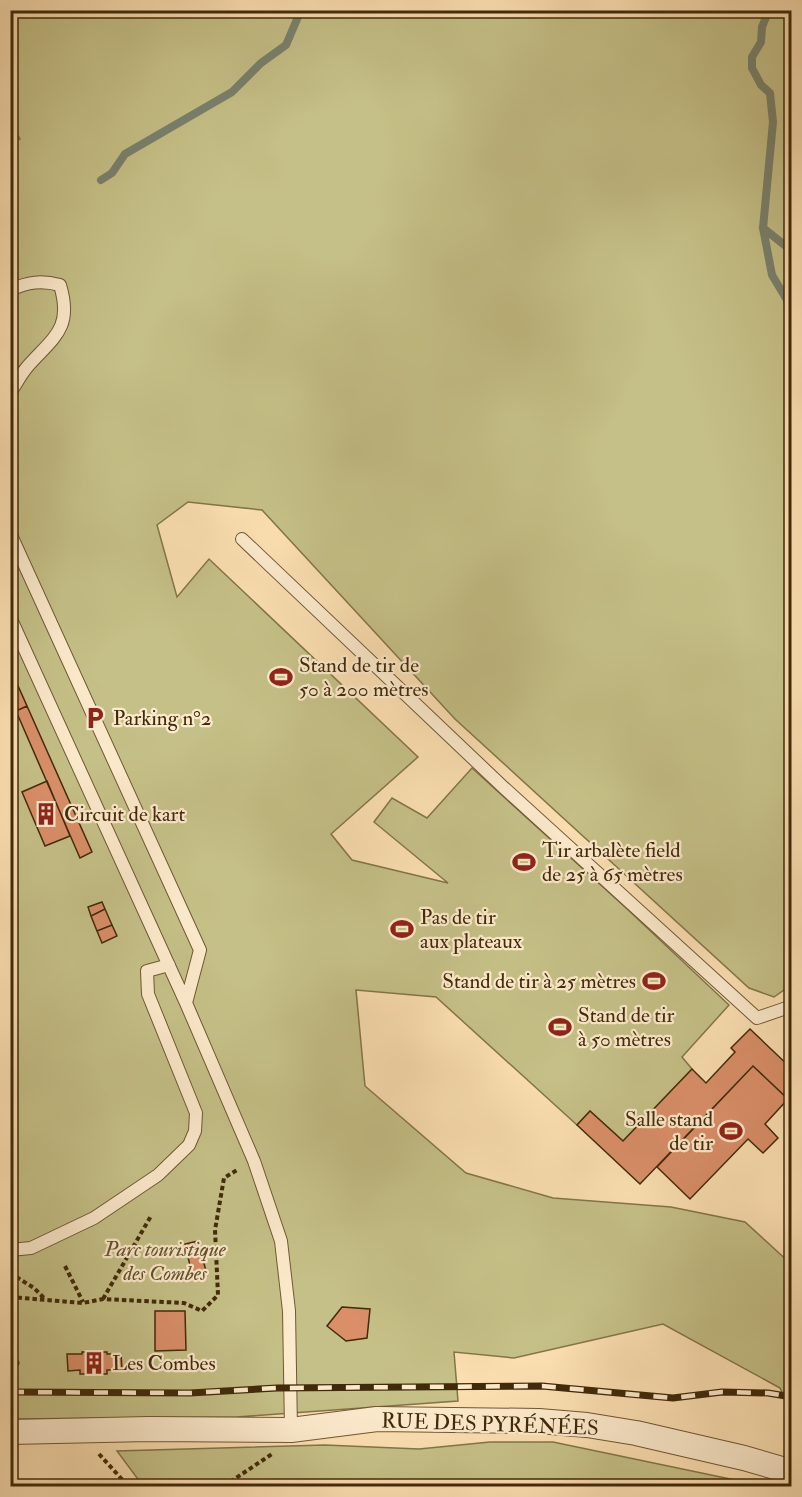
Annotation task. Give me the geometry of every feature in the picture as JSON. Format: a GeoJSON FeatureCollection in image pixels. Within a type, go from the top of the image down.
{"type":"FeatureCollection","features":[{"type":"Feature","properties":{"kind":"street","name":"RUE DES PYRÉNÉES"},"geometry":{"type":"LineString","coordinates":[[10,1432],[291,1430],[377,1419],[539,1421],[587,1425],[686,1444],[792,1472]]}},
{"type":"Feature","properties":{"kind":"lane"},"geometry":{"type":"LineString","coordinates":[[10,290],[27,283],[44,281],[60,285],[65,303],[62,325],[51,343],[27,367],[10,393]]}},
{"type":"Feature","properties":{"kind":"lane"},"geometry":{"type":"LineString","coordinates":[[10,533],[200,950],[186,1003]]}},
{"type":"Feature","properties":{"kind":"lane"},"geometry":{"type":"LineString","coordinates":[[242,539],[502,786],[757,1018],[792,1006]]}},
{"type":"Feature","properties":{"kind":"lane"},"geometry":{"type":"LineString","coordinates":[[10,617],[169,965],[254,1161],[281,1242],[289,1311],[291,1430]]}},
{"type":"Feature","properties":{"kind":"lane"},"geometry":{"type":"LineString","coordinates":[[10,1250],[31,1248],[94,1218],[158,1174],[189,1145],[195,1131],[196,1113],[148,994],[147,971],[169,965]]}},
{"type":"Feature","properties":{"kind":"path"},"geometry":{"type":"LineString","coordinates":[[10,1297],[83,1303],[103,1299],[184,1303],[201,1311],[218,1295],[215,1230],[224,1178],[254,1161]]}},
{"type":"Feature","properties":{"kind":"path"},"geometry":{"type":"LineString","coordinates":[[103,1299],[151,1216]]}},
{"type":"Feature","properties":{"kind":"path"},"geometry":{"type":"LineString","coordinates":[[65,1266],[83,1303]]}},
{"type":"Feature","properties":{"kind":"path"},"geometry":{"type":"LineString","coordinates":[[10,1273],[34,1288],[45,1300]]}},
{"type":"Feature","properties":{"kind":"path"},"geometry":{"type":"LineString","coordinates":[[224,1486],[270,1457],[291,1430]]}},
{"type":"Feature","properties":{"kind":"path"},"geometry":{"type":"LineString","coordinates":[[75,1431],[128,1486]]}},
{"type":"Feature","properties":{"kind":"green space","name":"Parc touristique des Combes"},"geometry":{"type":"Polygon","coordinates":[[[11,11],[791,11],[791,985],[774,997],[749,988],[455,719],[262,510],[188,502],[157,525],[177,597],[209,559],[418,757],[331,834],[352,860],[448,883],[374,822],[392,798],[427,818],[472,768],[729,1005],[682,1057],[692,1069],[623,1141],[590,1111],[577,1125],[436,997],[356,990],[365,1086],[466,1173],[553,1198],[671,1207],[745,1222],[791,1264],[791,1410],[780,1388],[663,1324],[514,1358],[454,1352],[458,1401],[237,1417],[11,1419],[10,144],[20,139],[11,124],[11,11]]]}},
{"type":"Feature","properties":{"kind":"green space"},"geometry":{"type":"Polygon","coordinates":[[[490,1442],[553,1442],[764,1486],[143,1486],[117,1451],[325,1445],[419,1449],[490,1442]]]}},
{"type":"Feature","properties":{"kind":"building"},"geometry":{"type":"Polygon","coordinates":[[[10,668],[27,706],[16,711],[10,697],[10,668]]]}},
{"type":"Feature","properties":{"kind":"building"},"geometry":{"type":"Polygon","coordinates":[[[27,706],[92,852],[80,858],[16,711],[27,706]]]}},
{"type":"Feature","properties":{"kind":"building","name":"Circuit de kart"},"geometry":{"type":"Polygon","coordinates":[[[47,781],[70,836],[45,846],[22,792],[47,781]]]}},
{"type":"Feature","properties":{"kind":"building"},"geometry":{"type":"Polygon","coordinates":[[[102,902],[105,909],[91,916],[88,907],[102,902]]]}},
{"type":"Feature","properties":{"kind":"building"},"geometry":{"type":"Polygon","coordinates":[[[105,909],[112,925],[97,931],[91,916],[105,909]]]}},
{"type":"Feature","properties":{"kind":"building"},"geometry":{"type":"Polygon","coordinates":[[[112,925],[117,936],[102,943],[97,931],[112,925]]]}},
{"type":"Feature","properties":{"kind":"building"},"geometry":{"type":"Polygon","coordinates":[[[750,1029],[792,1069],[792,1103],[753,1066],[640,1184],[577,1125],[590,1111],[623,1141],[692,1069],[706,1083],[735,1052],[731,1048],[750,1029]]]}},
{"type":"Feature","properties":{"kind":"building","name":"Salle stand de tir"},"geometry":{"type":"Polygon","coordinates":[[[753,1066],[788,1099],[765,1124],[778,1138],[763,1153],[748,1139],[690,1199],[657,1167],[753,1066]]]}},
{"type":"Feature","properties":{"kind":"building"},"geometry":{"type":"Polygon","coordinates":[[[198,1241],[206,1271],[192,1274],[185,1244],[198,1241]]]}},
{"type":"Feature","properties":{"kind":"building"},"geometry":{"type":"Polygon","coordinates":[[[342,1307],[370,1309],[367,1338],[346,1341],[327,1326],[342,1307]]]}},
{"type":"Feature","properties":{"kind":"building"},"geometry":{"type":"Polygon","coordinates":[[[155,1311],[185,1311],[186,1350],[155,1351],[155,1311]]]}},
{"type":"Feature","properties":{"kind":"building","name":"Les Combes"},"geometry":{"type":"Polygon","coordinates":[[[82,1352],[121,1354],[122,1370],[107,1370],[107,1374],[80,1374],[80,1370],[68,1371],[67,1354],[82,1354],[82,1352]]]}},
{"type":"Feature","properties":{"kind":"waterway"},"geometry":{"type":"LineString","coordinates":[[101,180],[112,173],[125,154],[232,92],[261,63],[286,45],[301,10]]}},
{"type":"Feature","properties":{"kind":"waterway"},"geometry":{"type":"LineString","coordinates":[[769,10],[762,27],[761,42],[752,57],[752,68],[761,85],[770,93],[773,122],[763,228],[772,275],[787,300],[792,331]]}},
{"type":"Feature","properties":{"kind":"waterway"},"geometry":{"type":"LineString","coordinates":[[763,228],[792,251]]}},
{"type":"Feature","properties":{"kind":"railway"},"geometry":{"type":"LineString","coordinates":[[10,1363],[16,1363]]}},
{"type":"Feature","properties":{"kind":"railway"},"geometry":{"type":"LineString","coordinates":[[10,1392],[190,1393],[277,1388],[542,1386],[673,1398],[722,1392],[768,1393],[792,1397]]}},
{"type":"Feature","properties":{"kind":"place","name":"Stand de tir de 50 à 200 mètres"},"geometry":{"type":"Point","coordinates":[281,677]}},
{"type":"Feature","properties":{"kind":"place","name":"Parking n°2"},"geometry":{"type":"Point","coordinates":[95,718]}},
{"type":"Feature","properties":{"kind":"place","name":"Circuit de kart"},"geometry":{"type":"Point","coordinates":[46,814]}},
{"type":"Feature","properties":{"kind":"place","name":"Tir arbalète field de 25 à 65 mètres"},"geometry":{"type":"Point","coordinates":[524,862]}},
{"type":"Feature","properties":{"kind":"place","name":"Pas de tir aux plateaux"},"geometry":{"type":"Point","coordinates":[402,929]}},
{"type":"Feature","properties":{"kind":"place","name":"Stand de tir à 25 mètres"},"geometry":{"type":"Point","coordinates":[654,981]}},
{"type":"Feature","properties":{"kind":"place","name":"Stand de tir à 50 mètres"},"geometry":{"type":"Point","coordinates":[560,1027]}},
{"type":"Feature","properties":{"kind":"place","name":"Salle stand de tir"},"geometry":{"type":"Point","coordinates":[731,1131]}},
{"type":"Feature","properties":{"kind":"place","name":"Les Combes"},"geometry":{"type":"Point","coordinates":[94,1363]}}]}
